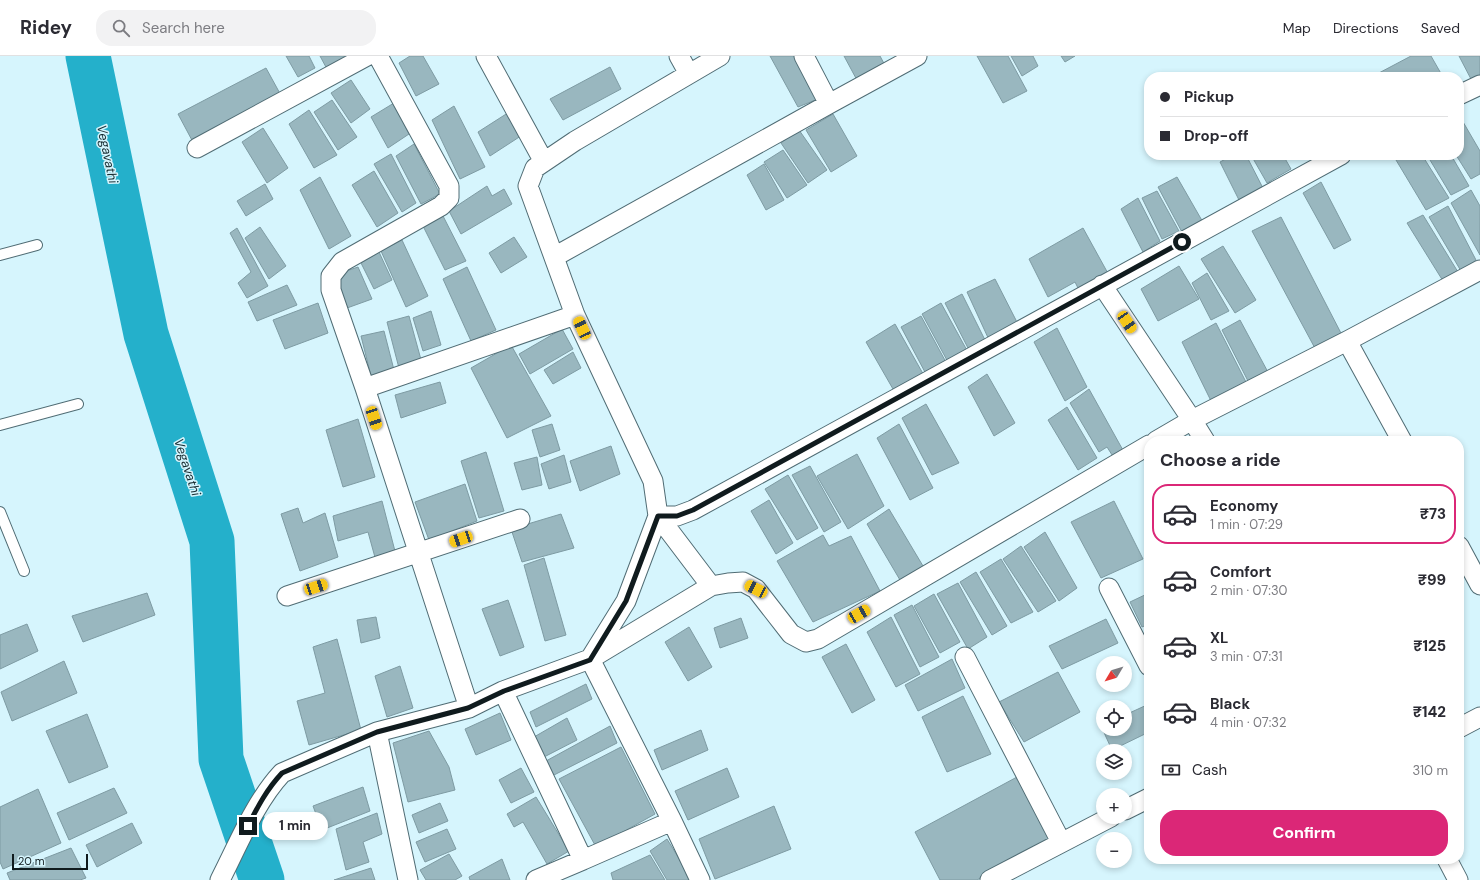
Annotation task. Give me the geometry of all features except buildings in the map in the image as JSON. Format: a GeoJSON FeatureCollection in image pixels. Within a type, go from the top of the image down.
{"type":"FeatureCollection","features":[{"type":"Feature","properties":{"kind":"street"},"geometry":{"type":"LineString","coordinates":[[197,148],[367,56]]}},
{"type":"Feature","properties":{"kind":"street"},"geometry":{"type":"LineString","coordinates":[[378,56],[449,186],[449,198],[441,206],[342,262],[331,276],[331,290],[365,388],[468,708]]}},
{"type":"Feature","properties":{"kind":"street"},"geometry":{"type":"LineString","coordinates":[[486,56],[544,162]]}},
{"type":"Feature","properties":{"kind":"street"},"geometry":{"type":"LineString","coordinates":[[679,56],[689,74]]}},
{"type":"Feature","properties":{"kind":"street"},"geometry":{"type":"LineString","coordinates":[[590,660],[626,601],[658,516],[653,481],[576,315],[528,186],[535,168],[574,141],[720,56]]}},
{"type":"Feature","properties":{"kind":"street"},"geometry":{"type":"LineString","coordinates":[[804,56],[829,104]]}},
{"type":"Feature","properties":{"kind":"street"},"geometry":{"type":"LineString","coordinates":[[554,257],[917,56]]}},
{"type":"Feature","properties":{"kind":"street"},"geometry":{"type":"LineString","coordinates":[[1464,93],[1480,85]]}},
{"type":"Feature","properties":{"kind":"street"},"geometry":{"type":"LineString","coordinates":[[658,516],[677,516],[693,510],[1332,160]]}},
{"type":"Feature","properties":{"kind":"street"},"geometry":{"type":"LineString","coordinates":[[1165,436],[1192,420],[1480,270]]}},
{"type":"Feature","properties":{"kind":"street"},"geometry":{"type":"LineString","coordinates":[[1102,285],[1202,436]]}},
{"type":"Feature","properties":{"kind":"street"},"geometry":{"type":"LineString","coordinates":[[365,388],[576,315]]}},
{"type":"Feature","properties":{"kind":"street"},"geometry":{"type":"LineString","coordinates":[[1347,340],[1399,436]]}},
{"type":"Feature","properties":{"kind":"street"},"geometry":{"type":"LineString","coordinates":[[220,880],[262,799],[271,785],[282,773],[377,732],[468,708],[504,691],[590,660],[711,586],[743,582],[756,589],[791,634],[806,642],[818,639],[1144,448]]}},
{"type":"Feature","properties":{"kind":"street"},"geometry":{"type":"LineString","coordinates":[[658,516],[711,586]]}},
{"type":"Feature","properties":{"kind":"street"},"geometry":{"type":"LineString","coordinates":[[287,596],[520,519]]}},
{"type":"Feature","properties":{"kind":"street"},"geometry":{"type":"LineString","coordinates":[[1464,555],[1480,585]]}},
{"type":"Feature","properties":{"kind":"street"},"geometry":{"type":"LineString","coordinates":[[1109,588],[1144,656]]}},
{"type":"Feature","properties":{"kind":"street"},"geometry":{"type":"LineString","coordinates":[[965,658],[1061,842]]}},
{"type":"Feature","properties":{"kind":"street"},"geometry":{"type":"LineString","coordinates":[[590,660],[672,821],[700,880]]}},
{"type":"Feature","properties":{"kind":"street"},"geometry":{"type":"LineString","coordinates":[[504,691],[583,860]]}},
{"type":"Feature","properties":{"kind":"street"},"geometry":{"type":"LineString","coordinates":[[1464,725],[1480,717]]}},
{"type":"Feature","properties":{"kind":"street"},"geometry":{"type":"LineString","coordinates":[[377,732],[408,880]]}},
{"type":"Feature","properties":{"kind":"street"},"geometry":{"type":"LineString","coordinates":[[1132,806],[1144,800]]}},
{"type":"Feature","properties":{"kind":"street"},"geometry":{"type":"LineString","coordinates":[[536,880],[672,821]]}},
{"type":"Feature","properties":{"kind":"street"},"geometry":{"type":"LineString","coordinates":[[990,880],[1097,824]]}},
{"type":"Feature","properties":{"kind":"street"},"geometry":{"type":"LineString","coordinates":[[1450,864],[1458,880]]}},
{"type":"Feature","properties":{"kind":"lane"},"geometry":{"type":"LineString","coordinates":[[0,256],[37,245]]}},
{"type":"Feature","properties":{"kind":"lane"},"geometry":{"type":"LineString","coordinates":[[0,425],[78,404]]}},
{"type":"Feature","properties":{"kind":"lane"},"geometry":{"type":"LineString","coordinates":[[0,512],[24,571]]}},
{"type":"Feature","properties":{"kind":"waterway","name":"Vegavathi"},"geometry":{"type":"LineString","coordinates":[[88,56],[146,334],[212,541],[221,759],[262,880]]}},
{"type":"Feature","properties":{"kind":"route"},"geometry":{"type":"LineString","coordinates":[[248,826],[262,799],[271,785],[282,773],[377,732],[468,708],[504,691],[590,660],[626,601],[658,516],[677,516],[693,510],[1182,242]]}}]}
